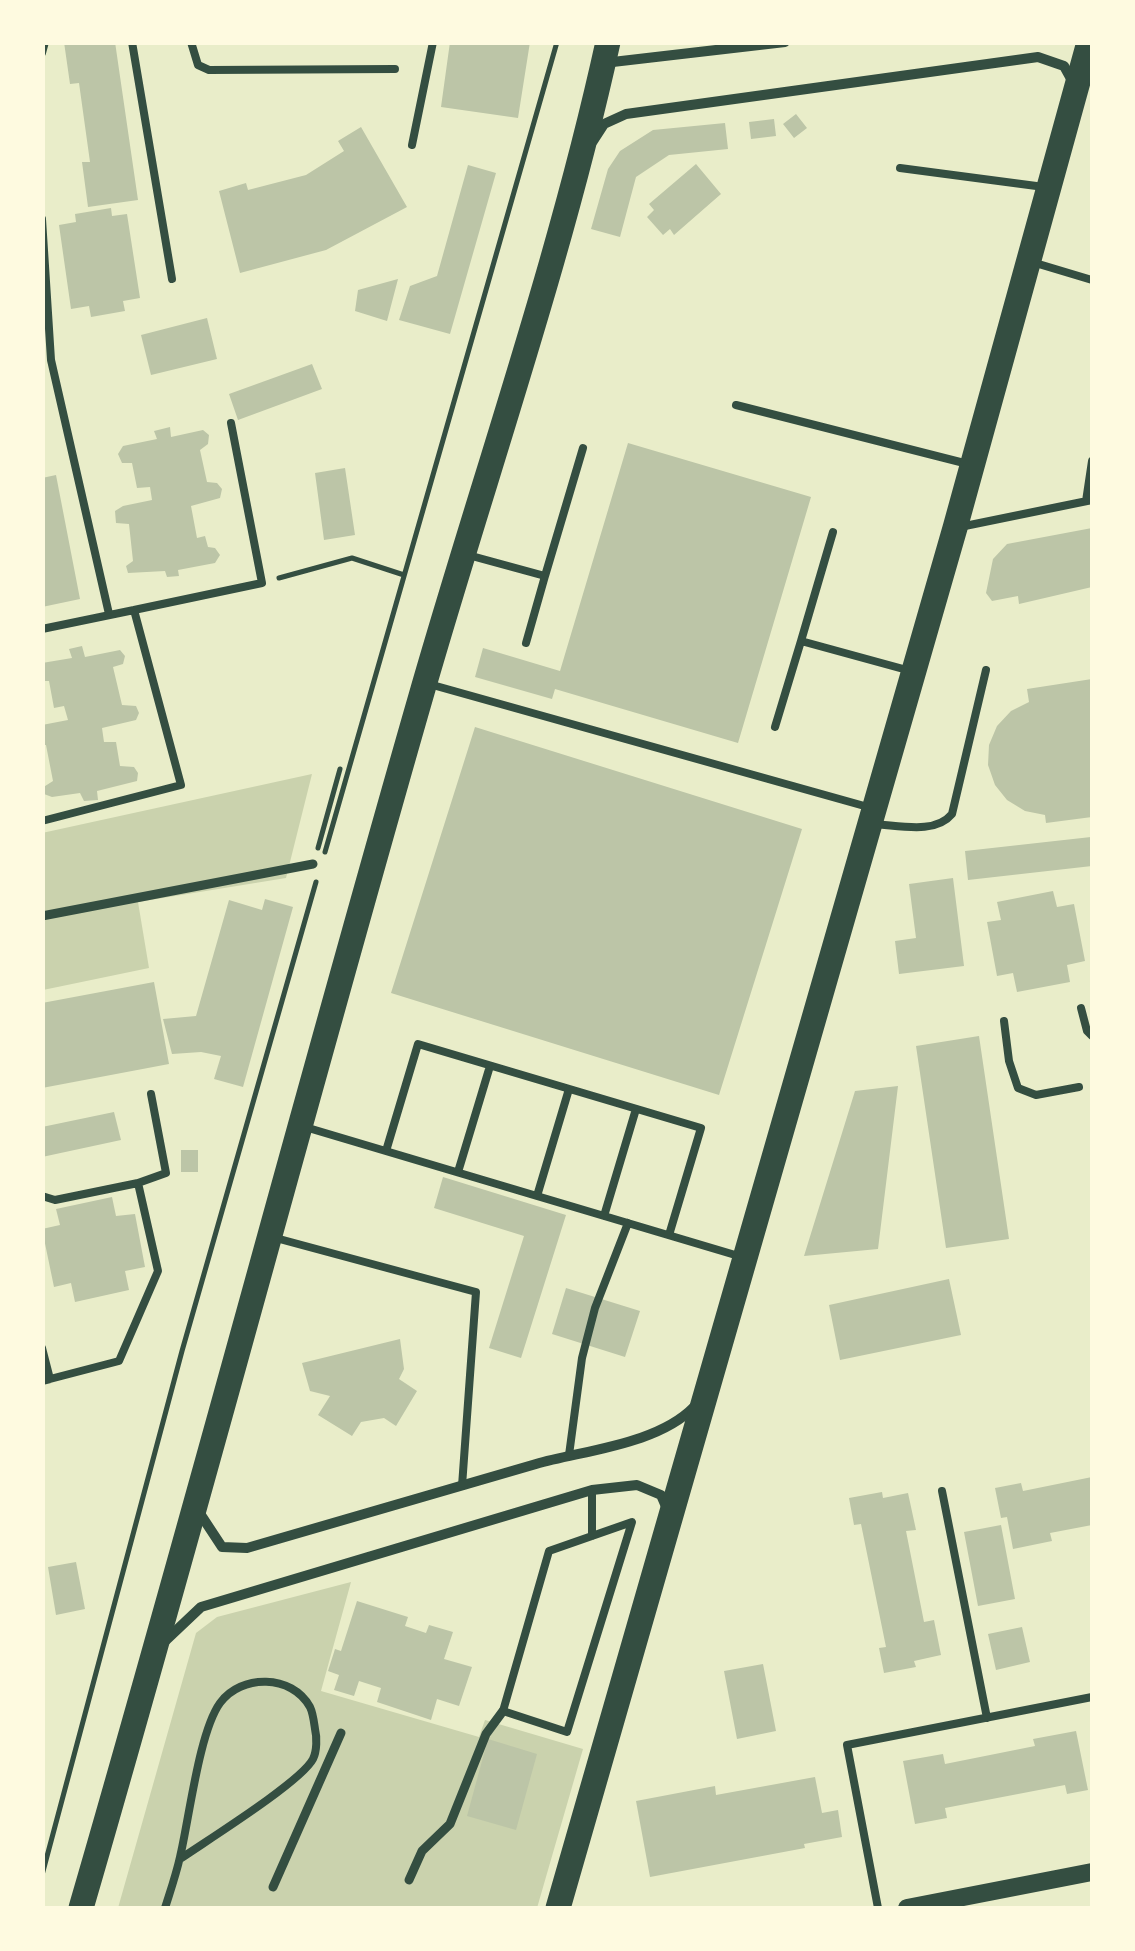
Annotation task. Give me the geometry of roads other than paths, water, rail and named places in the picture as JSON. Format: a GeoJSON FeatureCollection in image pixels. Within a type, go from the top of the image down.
{"type":"FeatureCollection","features":[{"type":"Feature","properties":{"kind":"main road"},"geometry":{"type":"LineString","coordinates":[[558,1908],[955,528],[1089,42]]}},
{"type":"Feature","properties":{"kind":"main road"},"geometry":{"type":"LineString","coordinates":[[81,1908],[425,683],[579,162],[606,52]]}},
{"type":"Feature","properties":{"kind":"street"},"geometry":{"type":"LineString","coordinates":[[606,52],[785,42]]}},
{"type":"Feature","properties":{"kind":"street"},"geometry":{"type":"LineString","coordinates":[[579,162],[604,124],[626,114],[1038,58],[1064,66],[1077,90]]}},
{"type":"Feature","properties":{"kind":"street"},"geometry":{"type":"LineString","coordinates":[[42,916],[317,864]]}},
{"type":"Feature","properties":{"kind":"street"},"geometry":{"type":"LineString","coordinates":[[196,1507],[222,1547],[247,1548],[652,1434],[678,1423],[707,1393]]}},
{"type":"Feature","properties":{"kind":"street"},"geometry":{"type":"LineString","coordinates":[[157,1648],[201,1607],[592,1490],[637,1485],[662,1495],[670,1517]]}},
{"type":"Feature","properties":{"kind":"street"},"geometry":{"type":"LineString","coordinates":[[409,1880],[422,1851],[450,1824],[486,1734],[503,1711]]}},
{"type":"Feature","properties":{"kind":"street"},"geometry":{"type":"LineString","coordinates":[[273,1887],[341,1733]]}},
{"type":"Feature","properties":{"kind":"street"},"geometry":{"type":"LineString","coordinates":[[907,1908],[1092,1872]]}},
{"type":"Feature","properties":{"kind":"lane"},"geometry":{"type":"LineString","coordinates":[[42,53],[46,42]]}},
{"type":"Feature","properties":{"kind":"lane"},"geometry":{"type":"LineString","coordinates":[[132,42],[172,278]]}},
{"type":"Feature","properties":{"kind":"lane"},"geometry":{"type":"LineString","coordinates":[[191,42],[198,64],[209,70],[395,69]]}},
{"type":"Feature","properties":{"kind":"lane"},"geometry":{"type":"LineString","coordinates":[[412,145],[433,42]]}},
{"type":"Feature","properties":{"kind":"lane"},"geometry":{"type":"LineString","coordinates":[[900,168],[1049,187]]}},
{"type":"Feature","properties":{"kind":"lane"},"geometry":{"type":"LineString","coordinates":[[42,218],[47,361],[109,614]]}},
{"type":"Feature","properties":{"kind":"lane"},"geometry":{"type":"LineString","coordinates":[[1028,260],[1092,280]]}},
{"type":"Feature","properties":{"kind":"lane"},"geometry":{"type":"LineString","coordinates":[[736,405],[972,465]]}},
{"type":"Feature","properties":{"kind":"lane"},"geometry":{"type":"LineString","coordinates":[[42,629],[262,583],[231,423]]}},
{"type":"Feature","properties":{"kind":"lane"},"geometry":{"type":"LineString","coordinates":[[526,643],[582,448]]}},
{"type":"Feature","properties":{"kind":"lane"},"geometry":{"type":"LineString","coordinates":[[955,528],[1089,501],[1092,461]]}},
{"type":"Feature","properties":{"kind":"lane"},"geometry":{"type":"LineString","coordinates":[[776,728],[834,532]]}},
{"type":"Feature","properties":{"kind":"lane"},"geometry":{"type":"LineString","coordinates":[[464,554],[545,576]]}},
{"type":"Feature","properties":{"kind":"lane"},"geometry":{"type":"LineString","coordinates":[[42,821],[181,785],[134,610]]}},
{"type":"Feature","properties":{"kind":"lane"},"geometry":{"type":"LineString","coordinates":[[801,641],[912,671]]}},
{"type":"Feature","properties":{"kind":"lane"},"geometry":{"type":"LineString","coordinates":[[425,683],[870,816],[931,827],[952,814],[986,670]]}},
{"type":"Feature","properties":{"kind":"lane"},"geometry":{"type":"LineString","coordinates":[[1081,1008],[1092,1036]]}},
{"type":"Feature","properties":{"kind":"lane"},"geometry":{"type":"LineString","coordinates":[[1004,1021],[1009,1061],[1018,1088],[1036,1095],[1079,1088]]}},
{"type":"Feature","properties":{"kind":"lane"},"geometry":{"type":"LineString","coordinates":[[386,1151],[418,1044],[701,1128],[669,1235]]}},
{"type":"Feature","properties":{"kind":"lane"},"geometry":{"type":"LineString","coordinates":[[458,1172],[490,1066]]}},
{"type":"Feature","properties":{"kind":"lane"},"geometry":{"type":"LineString","coordinates":[[537,1196],[569,1089]]}},
{"type":"Feature","properties":{"kind":"lane"},"geometry":{"type":"LineString","coordinates":[[42,1196],[55,1200],[166,1174],[152,1094]]}},
{"type":"Feature","properties":{"kind":"lane"},"geometry":{"type":"LineString","coordinates":[[604,1216],[636,1109]]}},
{"type":"Feature","properties":{"kind":"lane"},"geometry":{"type":"LineString","coordinates":[[300,1126],[745,1258]]}},
{"type":"Feature","properties":{"kind":"lane"},"geometry":{"type":"LineString","coordinates":[[42,1348],[46,1380],[119,1361],[158,1271],[138,1183]]}},
{"type":"Feature","properties":{"kind":"lane"},"geometry":{"type":"LineString","coordinates":[[570,1454],[586,1342],[628,1223]]}},
{"type":"Feature","properties":{"kind":"lane"},"geometry":{"type":"LineString","coordinates":[[270,1237],[476,1292],[462,1486]]}},
{"type":"Feature","properties":{"kind":"lane"},"geometry":{"type":"LineString","coordinates":[[592,1490],[592,1536]]}},
{"type":"Feature","properties":{"kind":"lane"},"geometry":{"type":"LineString","coordinates":[[942,1491],[987,1718]]}},
{"type":"Feature","properties":{"kind":"lane"},"geometry":{"type":"LineString","coordinates":[[632,1522],[567,1732],[503,1711],[550,1551],[592,1536],[632,1522]]}},
{"type":"Feature","properties":{"kind":"lane"},"geometry":{"type":"LineString","coordinates":[[165,1908],[180,1859],[202,1752],[219,1704],[238,1686],[261,1682],[279,1682],[298,1692],[311,1708],[317,1736],[314,1758],[296,1778],[180,1859]]}},
{"type":"Feature","properties":{"kind":"lane"},"geometry":{"type":"LineString","coordinates":[[878,1908],[847,1745],[1092,1697]]}}]}
